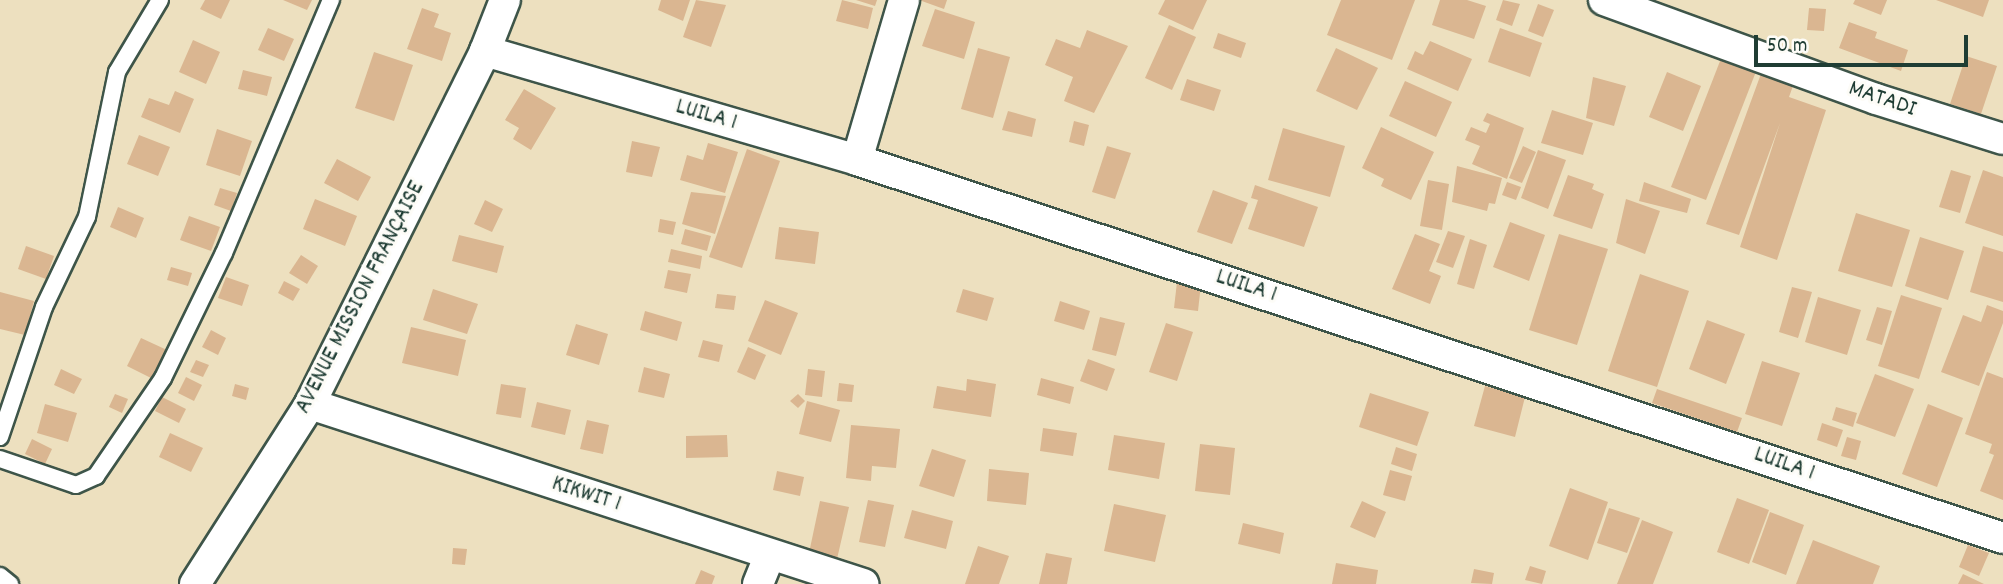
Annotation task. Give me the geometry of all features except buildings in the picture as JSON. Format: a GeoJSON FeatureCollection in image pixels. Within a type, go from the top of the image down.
{"type":"FeatureCollection","features":[{"type":"Feature","properties":{"kind":"street","name":"AVENUE MISSION FRANÇAISE"},"geometry":{"type":"LineString","coordinates":[[195,584],[310,404],[485,51],[505,0]]}},
{"type":"Feature","properties":{"kind":"street"},"geometry":{"type":"LineString","coordinates":[[857,160],[904,0]]}},
{"type":"Feature","properties":{"kind":"street","name":"MATADI"},"geometry":{"type":"LineString","coordinates":[[1604,0],[1876,99],[2003,138]]}},
{"type":"Feature","properties":{"kind":"street","name":"LUILA 1"},"geometry":{"type":"LineString","coordinates":[[485,51],[857,160],[2003,538]]}},
{"type":"Feature","properties":{"kind":"street","name":"KIKWIT 1"},"geometry":{"type":"LineString","coordinates":[[310,404],[863,584]]}},
{"type":"Feature","properties":{"kind":"street"},"geometry":{"type":"LineString","coordinates":[[758,584],[770,555]]}},
{"type":"Feature","properties":{"kind":"lane"},"geometry":{"type":"LineString","coordinates":[[0,437],[39,319],[87,217],[117,72],[160,0]]}},
{"type":"Feature","properties":{"kind":"lane"},"geometry":{"type":"LineString","coordinates":[[0,459],[76,485],[96,476],[163,378],[224,253],[331,0]]}},
{"type":"Feature","properties":{"kind":"lane"},"geometry":{"type":"LineString","coordinates":[[0,576],[10,584]]}}]}
